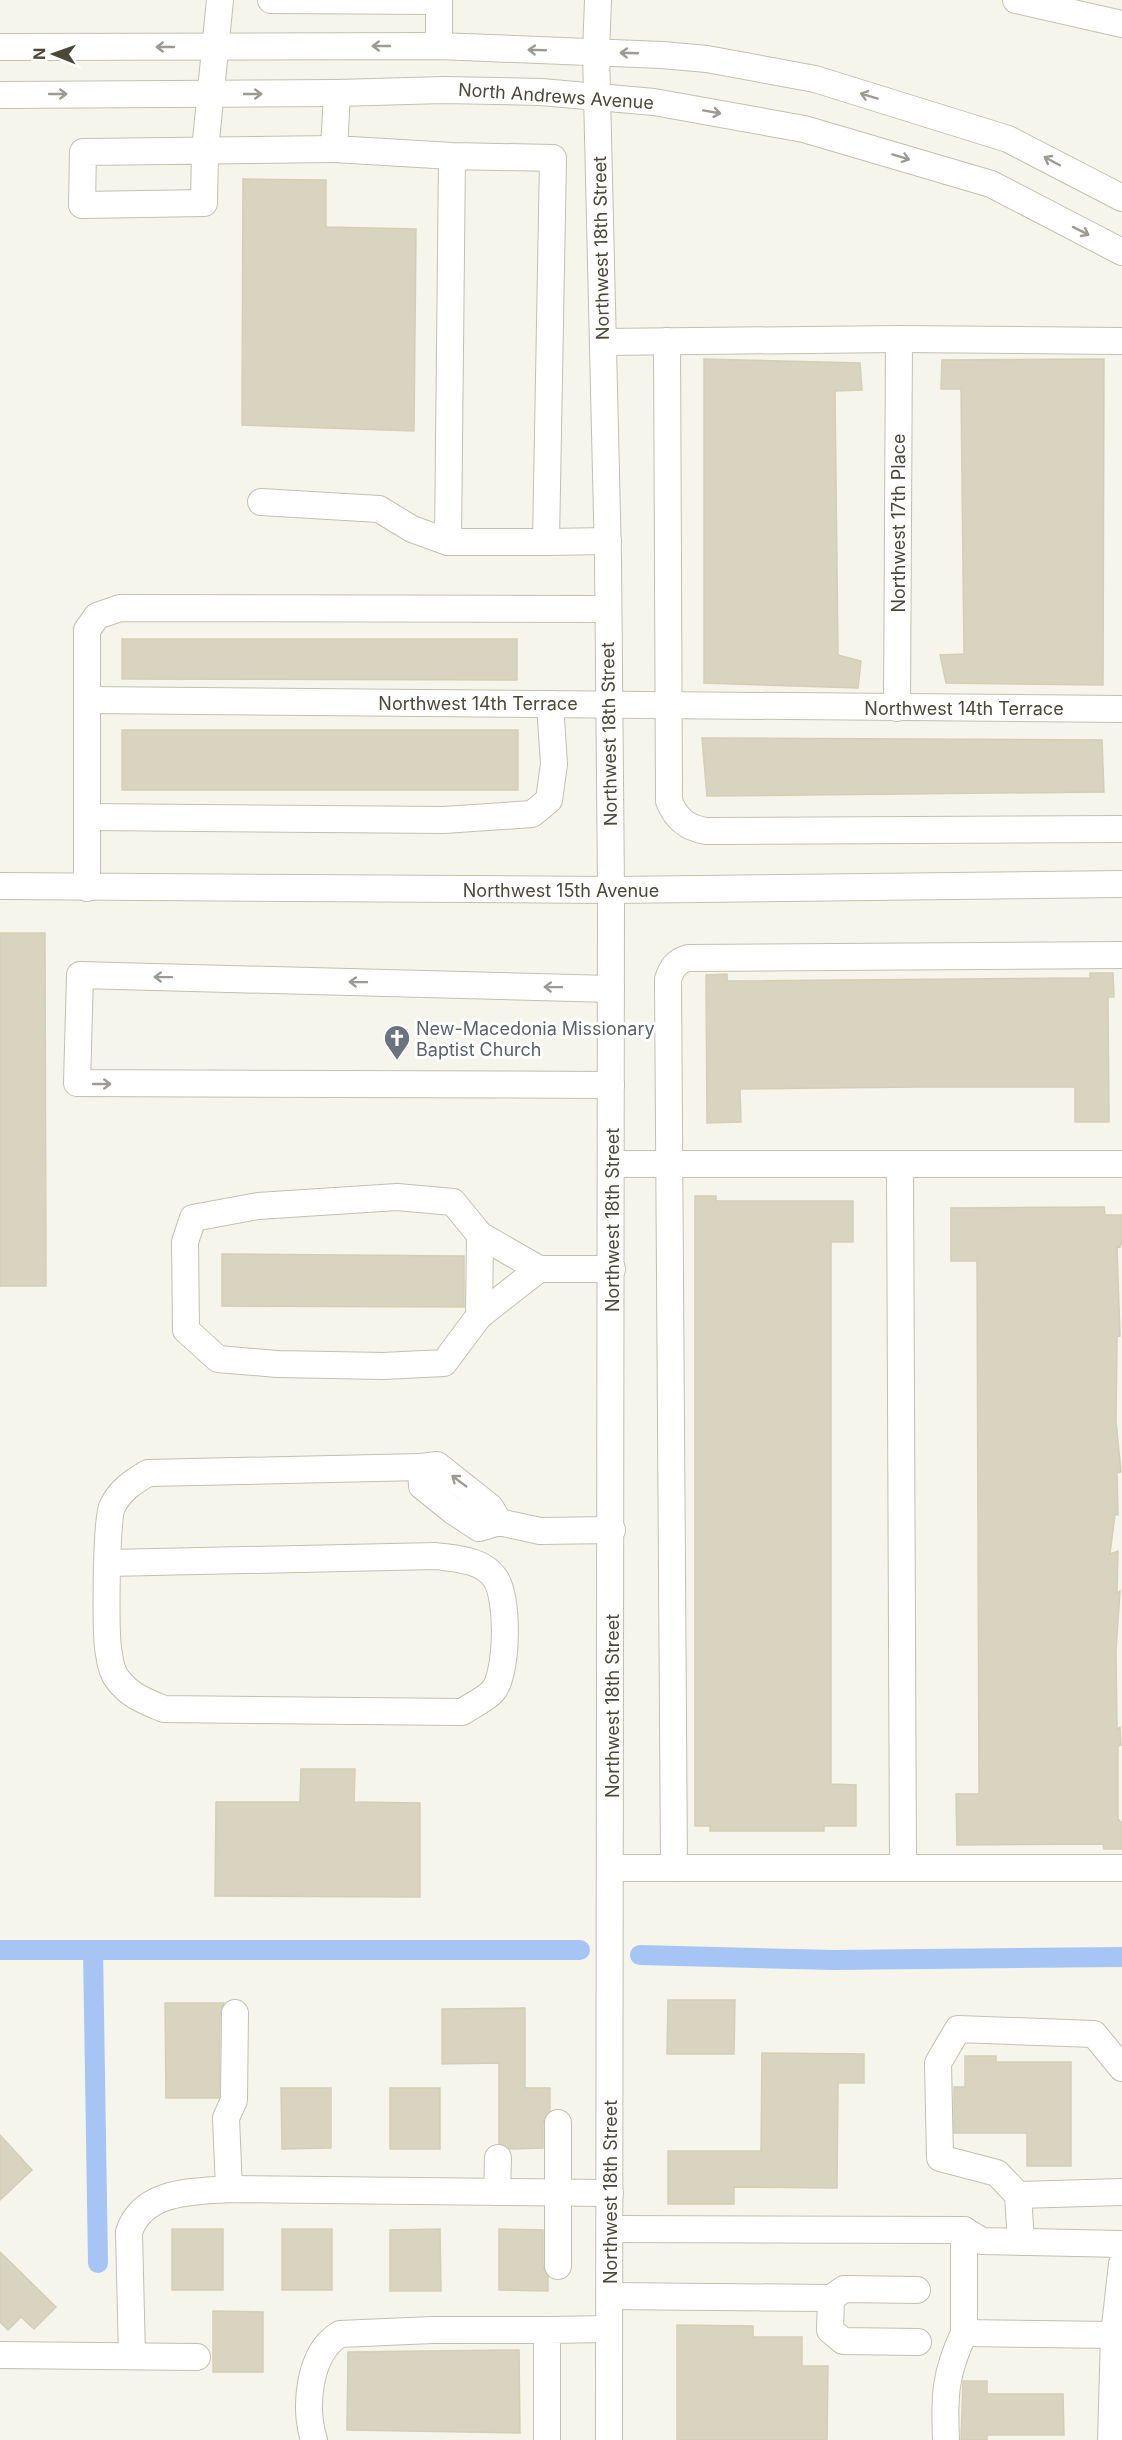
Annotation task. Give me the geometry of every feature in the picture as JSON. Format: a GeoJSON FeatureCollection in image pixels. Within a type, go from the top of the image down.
{"type":"FeatureCollection","features":[{"type":"Feature","properties":{"kind":"street"},"geometry":{"type":"LineString","coordinates":[[220,0],[213,47],[205,150],[204,203],[82,205],[82,152],[205,150],[334,149],[452,156],[553,158],[546,542]]}},
{"type":"Feature","properties":{"kind":"street"},"geometry":{"type":"LineString","coordinates":[[271,0],[439,0],[439,46]]}},
{"type":"Feature","properties":{"kind":"street","name":"Northwest 18th Street"},"geometry":{"type":"LineString","coordinates":[[598,0],[596,52],[608,541],[611,890],[612,1530],[609,2440]]}},
{"type":"Feature","properties":{"kind":"street"},"geometry":{"type":"LineString","coordinates":[[1016,0],[1122,24]]}},
{"type":"Feature","properties":{"kind":"street"},"geometry":{"type":"LineString","coordinates":[[5,50],[439,46],[707,59],[815,79],[1008,139],[1122,198]]}},
{"type":"Feature","properties":{"kind":"street","name":"North Andrews Avenue"},"geometry":{"type":"LineString","coordinates":[[0,95],[465,90],[541,92],[654,102],[815,132],[991,184],[1122,252]]}},
{"type":"Feature","properties":{"kind":"street"},"geometry":{"type":"LineString","coordinates":[[334,149],[337,93]]}},
{"type":"Feature","properties":{"kind":"street"},"geometry":{"type":"LineString","coordinates":[[448,542],[452,156]]}},
{"type":"Feature","properties":{"kind":"street"},"geometry":{"type":"LineString","coordinates":[[603,342],[899,339],[1122,341]]}},
{"type":"Feature","properties":{"kind":"street","name":"Northwest 17th Place"},"geometry":{"type":"LineString","coordinates":[[897,708],[899,339]]}},
{"type":"Feature","properties":{"kind":"street"},"geometry":{"type":"LineString","coordinates":[[667,341],[669,801],[683,822],[695,829],[1122,829]]}},
{"type":"Feature","properties":{"kind":"street"},"geometry":{"type":"LineString","coordinates":[[261,502],[379,509],[412,529],[448,542],[608,541]]}},
{"type":"Feature","properties":{"kind":"street"},"geometry":{"type":"LineString","coordinates":[[87,888],[87,630],[97,616],[120,608],[608,609]]}},
{"type":"Feature","properties":{"kind":"street","name":"Northwest 14th Terrace"},"geometry":{"type":"LineString","coordinates":[[87,700],[1122,709]]}},
{"type":"Feature","properties":{"kind":"street"},"geometry":{"type":"LineString","coordinates":[[87,817],[444,820],[532,813],[549,800],[554,764],[550,704]]}},
{"type":"Feature","properties":{"kind":"street","name":"Northwest 15th Avenue"},"geometry":{"type":"LineString","coordinates":[[0,886],[611,890],[1122,884]]}},
{"type":"Feature","properties":{"kind":"street"},"geometry":{"type":"LineString","coordinates":[[674,1868],[668,979],[671,969],[683,959],[1122,955]]}},
{"type":"Feature","properties":{"kind":"street"},"geometry":{"type":"LineString","coordinates":[[611,989],[80,975],[77,1083],[611,1085]]}},
{"type":"Feature","properties":{"kind":"street"},"geometry":{"type":"LineString","coordinates":[[612,1164],[1122,1164]]}},
{"type":"Feature","properties":{"kind":"street"},"geometry":{"type":"LineString","coordinates":[[900,1164],[903,1868]]}},
{"type":"Feature","properties":{"kind":"street"},"geometry":{"type":"LineString","coordinates":[[539,1269],[478,1316],[444,1363],[277,1364],[218,1359],[186,1330],[185,1242],[193,1218],[258,1206],[397,1197],[453,1202],[480,1235],[539,1269],[612,1269]]}},
{"type":"Feature","properties":{"kind":"street"},"geometry":{"type":"LineString","coordinates":[[478,1316],[480,1235]]}},
{"type":"Feature","properties":{"kind":"street"},"geometry":{"type":"LineString","coordinates":[[108,1563],[435,1556],[471,1560],[495,1577],[505,1602],[503,1658],[493,1691],[462,1712],[164,1709],[137,1698],[117,1679],[108,1653],[108,1563],[111,1509],[125,1487],[148,1473],[437,1465],[490,1507],[499,1522],[540,1531],[612,1530]]}},
{"type":"Feature","properties":{"kind":"street"},"geometry":{"type":"LineString","coordinates":[[471,1560],[499,1522]]}},
{"type":"Feature","properties":{"kind":"street"},"geometry":{"type":"LineString","coordinates":[[611,1868],[1122,1868]]}},
{"type":"Feature","properties":{"kind":"street"},"geometry":{"type":"LineString","coordinates":[[229,2189],[226,2118],[234,2100],[235,2013]]}},
{"type":"Feature","properties":{"kind":"street"},"geometry":{"type":"LineString","coordinates":[[1021,2242],[1018,2195],[997,2173],[940,2158],[938,2063],[958,2029],[1094,2034],[1122,2068]]}},
{"type":"Feature","properties":{"kind":"street"},"geometry":{"type":"LineString","coordinates":[[558,2122],[558,2266]]}},
{"type":"Feature","properties":{"kind":"street"},"geometry":{"type":"LineString","coordinates":[[497,2192],[498,2158]]}},
{"type":"Feature","properties":{"kind":"street"},"geometry":{"type":"LineString","coordinates":[[132,2356],[129,2232],[133,2219],[153,2202],[176,2193],[229,2189],[610,2193]]}},
{"type":"Feature","properties":{"kind":"street"},"geometry":{"type":"LineString","coordinates":[[1018,2195],[1122,2192]]}},
{"type":"Feature","properties":{"kind":"street"},"geometry":{"type":"LineString","coordinates":[[610,2229],[964,2230],[982,2241],[1122,2244]]}},
{"type":"Feature","properties":{"kind":"street"},"geometry":{"type":"LineString","coordinates":[[946,2440],[944,2394],[952,2360],[964,2333],[964,2230]]}},
{"type":"Feature","properties":{"kind":"street"},"geometry":{"type":"LineString","coordinates":[[1111,2440],[1114,2335],[1122,2264]]}},
{"type":"Feature","properties":{"kind":"street"},"geometry":{"type":"LineString","coordinates":[[610,2296],[831,2298],[844,2289],[917,2289]]}},
{"type":"Feature","properties":{"kind":"street"},"geometry":{"type":"LineString","coordinates":[[831,2298],[830,2330],[843,2340],[918,2342]]}},
{"type":"Feature","properties":{"kind":"street"},"geometry":{"type":"LineString","coordinates":[[314,2440],[309,2423],[311,2388],[320,2354],[330,2340],[340,2334],[432,2330],[609,2329]]}},
{"type":"Feature","properties":{"kind":"street"},"geometry":{"type":"LineString","coordinates":[[546,2330],[547,2440]]}},
{"type":"Feature","properties":{"kind":"street"},"geometry":{"type":"LineString","coordinates":[[964,2333],[1114,2335]]}},
{"type":"Feature","properties":{"kind":"street"},"geometry":{"type":"LineString","coordinates":[[0,2355],[197,2357]]}},
{"type":"Feature","properties":{"kind":"building"},"geometry":{"type":"Polygon","coordinates":[[[243,179],[326,180],[326,227],[416,229],[414,431],[242,425],[243,179]]]}},
{"type":"Feature","properties":{"kind":"building"},"geometry":{"type":"Polygon","coordinates":[[[704,359],[860,363],[862,390],[835,391],[838,655],[861,661],[858,688],[704,683],[704,359]]]}},
{"type":"Feature","properties":{"kind":"building"},"geometry":{"type":"Polygon","coordinates":[[[1104,359],[1103,685],[946,683],[940,655],[964,654],[961,389],[941,389],[942,360],[1104,359]]]}},
{"type":"Feature","properties":{"kind":"building"},"geometry":{"type":"Polygon","coordinates":[[[122,639],[517,639],[517,680],[122,679],[122,639]]]}},
{"type":"Feature","properties":{"kind":"building"},"geometry":{"type":"Polygon","coordinates":[[[122,730],[518,730],[518,790],[122,790],[122,730]]]}},
{"type":"Feature","properties":{"kind":"building"},"geometry":{"type":"Polygon","coordinates":[[[702,738],[1102,740],[1104,792],[707,796],[702,738]]]}},
{"type":"Feature","properties":{"kind":"building"},"geometry":{"type":"Polygon","coordinates":[[[0,933],[45,933],[46,1286],[0,1286],[0,933]]]}},
{"type":"Feature","properties":{"kind":"building"},"geometry":{"type":"Polygon","coordinates":[[[1090,973],[1113,973],[1114,997],[1108,997],[1109,1122],[1075,1122],[1075,1087],[918,1087],[740,1089],[741,1122],[707,1123],[706,975],[727,974],[727,981],[1090,978],[1090,973]]]}},
{"type":"Feature","properties":{"kind":"building"},"geometry":{"type":"Polygon","coordinates":[[[695,1196],[716,1196],[716,1201],[853,1201],[853,1242],[831,1242],[831,1784],[856,1785],[856,1826],[824,1826],[824,1831],[710,1831],[710,1826],[695,1826],[695,1196]]]}},
{"type":"Feature","properties":{"kind":"building"},"geometry":{"type":"Polygon","coordinates":[[[1104,1207],[1105,1215],[1122,1215],[1122,1241],[1120,1247],[1117,1246],[1120,1336],[1117,1337],[1116,1421],[1121,1472],[1117,1473],[1118,1515],[1115,1514],[1110,1554],[1118,1551],[1117,1593],[1120,1591],[1116,1651],[1117,1729],[1120,1727],[1121,1745],[1118,1746],[1118,1819],[1122,1823],[1122,1849],[1104,1849],[1103,1844],[957,1845],[956,1794],[979,1794],[977,1261],[951,1261],[951,1208],[1104,1207]]]}},
{"type":"Feature","properties":{"kind":"building"},"geometry":{"type":"Polygon","coordinates":[[[222,1254],[464,1256],[464,1307],[222,1306],[222,1254]]]}},
{"type":"Feature","properties":{"kind":"building"},"geometry":{"type":"Polygon","coordinates":[[[301,1769],[355,1769],[354,1802],[420,1803],[420,1897],[215,1896],[216,1802],[300,1802],[301,1769]]]}},
{"type":"Feature","properties":{"kind":"building"},"geometry":{"type":"Polygon","coordinates":[[[668,2000],[735,2000],[734,2054],[667,2054],[668,2000]]]}},
{"type":"Feature","properties":{"kind":"building"},"geometry":{"type":"Polygon","coordinates":[[[165,2003],[224,2003],[220,2013],[219,2098],[166,2098],[165,2003]]]}},
{"type":"Feature","properties":{"kind":"building"},"geometry":{"type":"Polygon","coordinates":[[[525,2008],[525,2088],[550,2088],[550,2111],[543,2122],[543,2148],[509,2149],[499,2143],[499,2063],[442,2064],[442,2009],[525,2008]]]}},
{"type":"Feature","properties":{"kind":"building"},"geometry":{"type":"Polygon","coordinates":[[[762,2053],[864,2054],[864,2083],[838,2083],[837,2188],[734,2187],[734,2204],[668,2204],[668,2151],[761,2151],[762,2053]]]}},
{"type":"Feature","properties":{"kind":"building"},"geometry":{"type":"Polygon","coordinates":[[[965,2056],[996,2056],[996,2062],[1071,2062],[1071,2166],[1027,2166],[1027,2133],[954,2133],[954,2087],[965,2087],[965,2056]]]}},
{"type":"Feature","properties":{"kind":"building"},"geometry":{"type":"Polygon","coordinates":[[[281,2088],[331,2088],[331,2148],[282,2149],[281,2088]]]}},
{"type":"Feature","properties":{"kind":"building"},"geometry":{"type":"Polygon","coordinates":[[[390,2088],[440,2088],[440,2149],[390,2149],[390,2088]]]}},
{"type":"Feature","properties":{"kind":"building"},"geometry":{"type":"Polygon","coordinates":[[[0,2135],[32,2170],[0,2200],[0,2135]]]}},
{"type":"Feature","properties":{"kind":"building"},"geometry":{"type":"Polygon","coordinates":[[[172,2229],[223,2229],[223,2290],[172,2290],[172,2229]]]}},
{"type":"Feature","properties":{"kind":"building"},"geometry":{"type":"Polygon","coordinates":[[[282,2229],[332,2229],[332,2290],[282,2290],[282,2229]]]}},
{"type":"Feature","properties":{"kind":"building"},"geometry":{"type":"Polygon","coordinates":[[[440,2229],[441,2291],[390,2291],[390,2230],[440,2229]]]}},
{"type":"Feature","properties":{"kind":"building"},"geometry":{"type":"Polygon","coordinates":[[[499,2229],[543,2230],[543,2266],[548,2276],[548,2291],[499,2290],[499,2229]]]}},
{"type":"Feature","properties":{"kind":"building"},"geometry":{"type":"Polygon","coordinates":[[[0,2252],[56,2307],[34,2329],[21,2317],[8,2330],[0,2322],[0,2252]]]}},
{"type":"Feature","properties":{"kind":"building"},"geometry":{"type":"Polygon","coordinates":[[[213,2311],[263,2312],[263,2372],[213,2372],[213,2311]]]}},
{"type":"Feature","properties":{"kind":"building"},"geometry":{"type":"Polygon","coordinates":[[[677,2325],[753,2326],[753,2337],[802,2337],[802,2366],[828,2366],[827,2440],[677,2440],[677,2325]]]}},
{"type":"Feature","properties":{"kind":"building"},"geometry":{"type":"Polygon","coordinates":[[[519,2350],[520,2433],[347,2430],[348,2352],[519,2350]]]}},
{"type":"Feature","properties":{"kind":"building"},"geometry":{"type":"Polygon","coordinates":[[[963,2381],[987,2381],[987,2394],[1063,2394],[1064,2435],[987,2435],[987,2440],[961,2440],[963,2381]]]}},
{"type":"Feature","properties":{"kind":"waterway"},"geometry":{"type":"LineString","coordinates":[[0,1950],[580,1950]]}},
{"type":"Feature","properties":{"kind":"waterway"},"geometry":{"type":"LineString","coordinates":[[93,1950],[98,2263]]}},
{"type":"Feature","properties":{"kind":"waterway"},"geometry":{"type":"LineString","coordinates":[[640,1955],[834,1960],[1122,1957]]}},
{"type":"Feature","properties":{"kind":"place","name":"New-Macedonia Missionary Baptist Church"},"geometry":{"type":"Point","coordinates":[397,1061]}}]}
